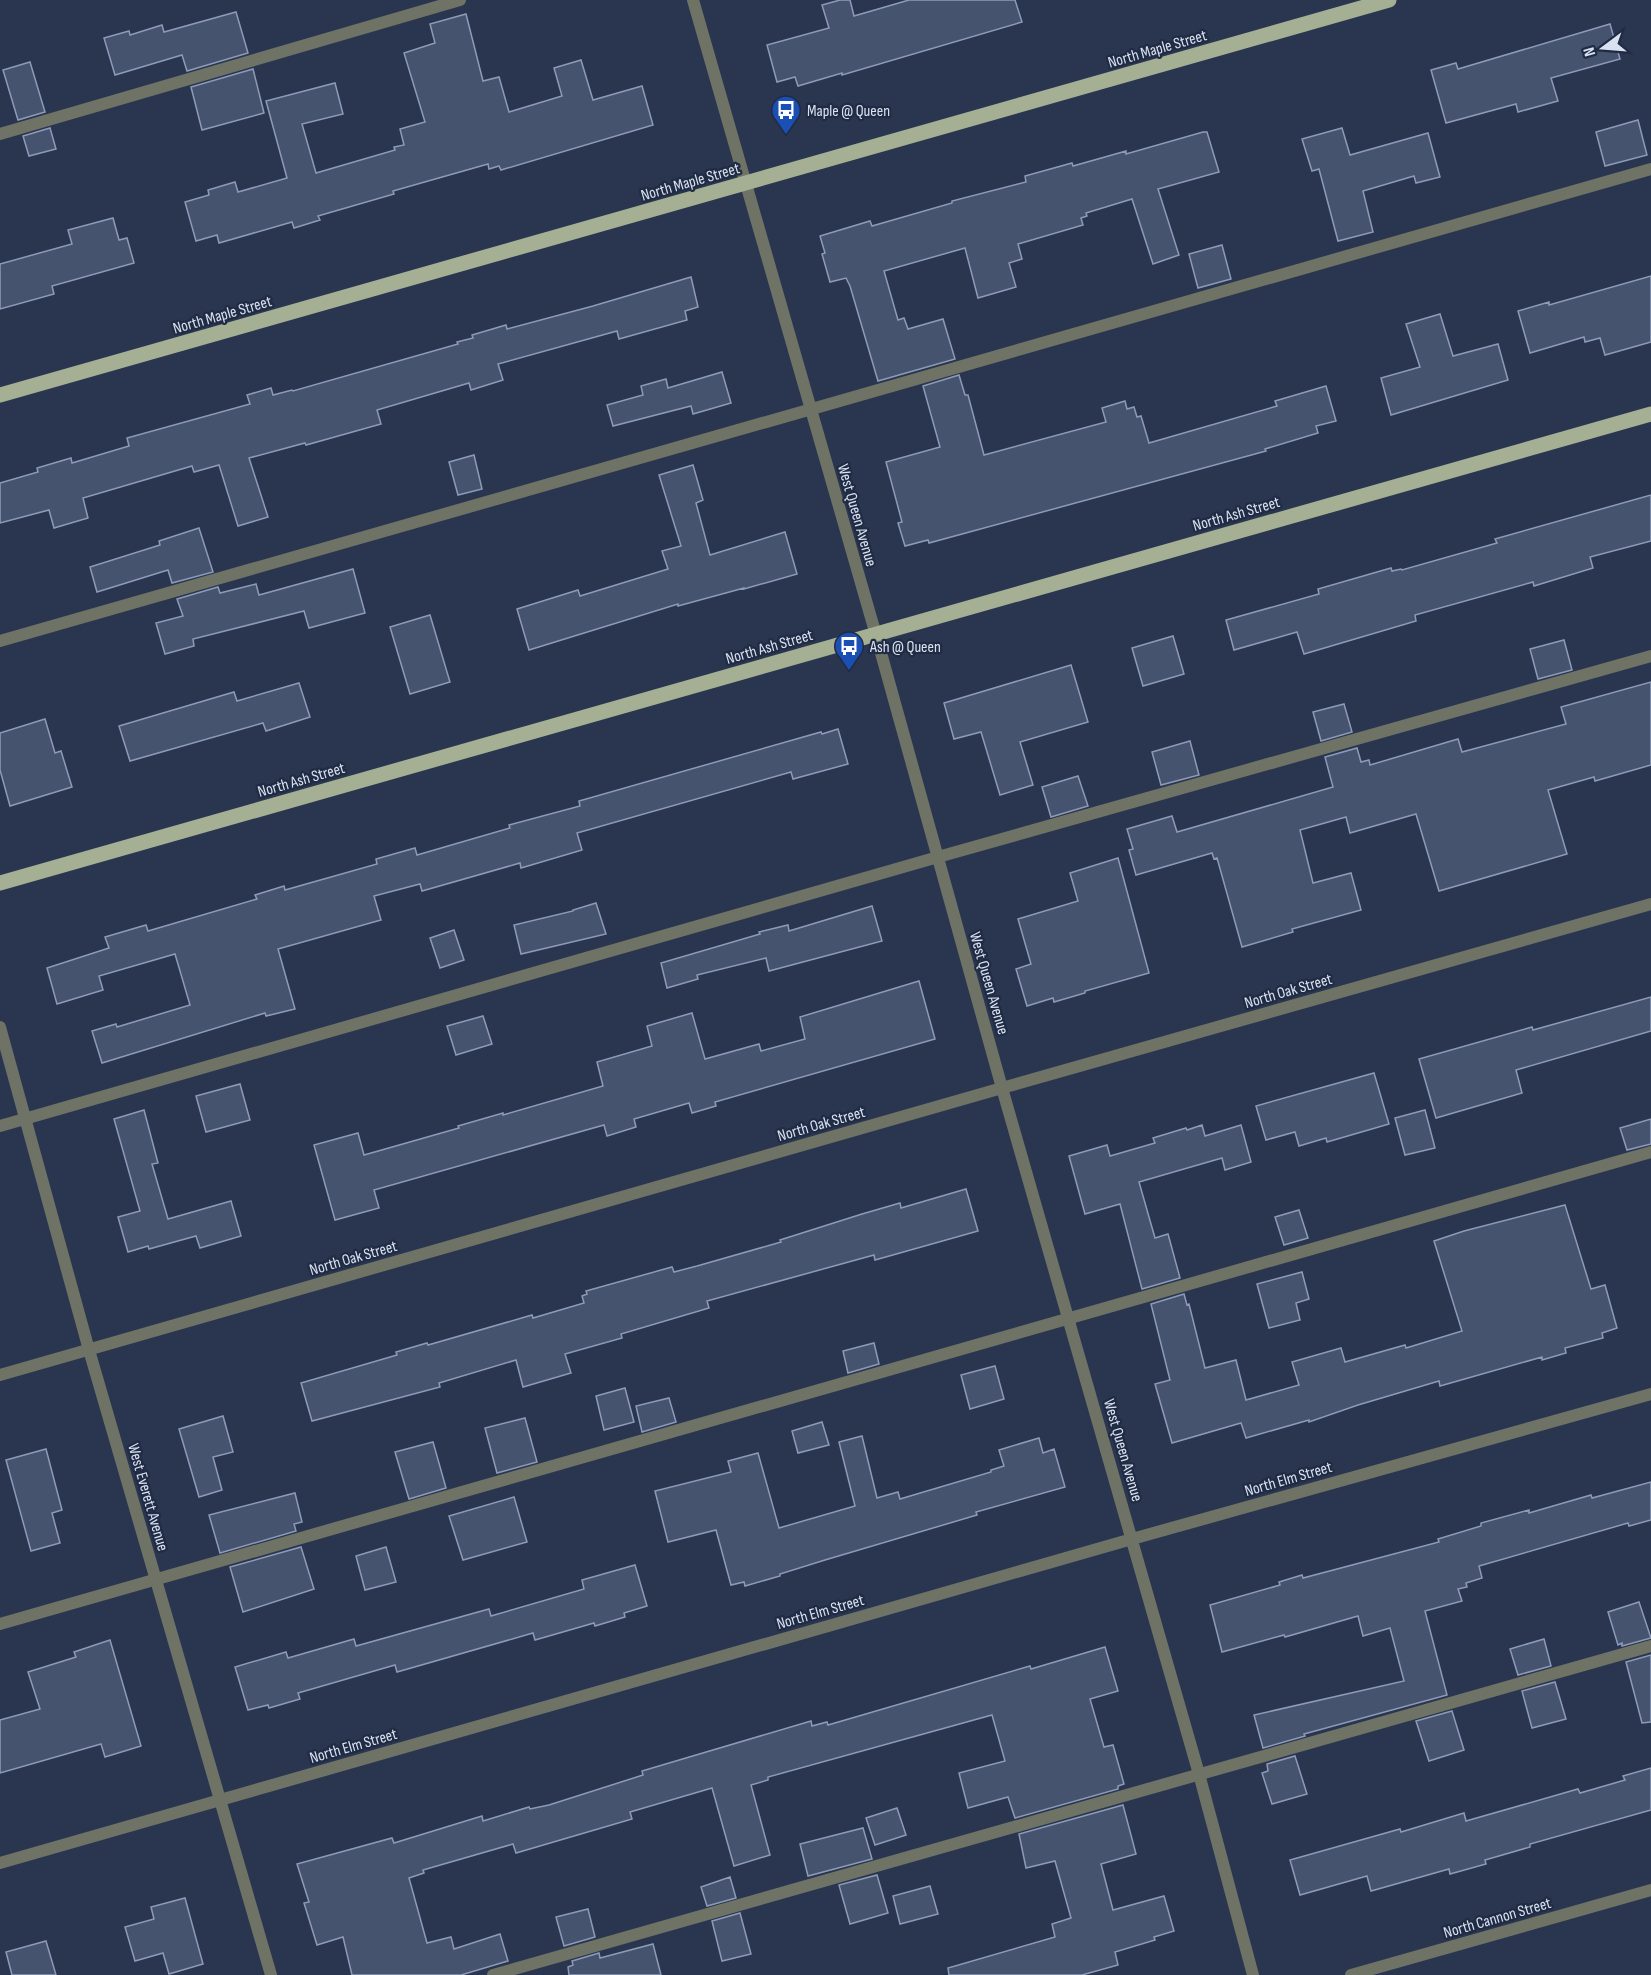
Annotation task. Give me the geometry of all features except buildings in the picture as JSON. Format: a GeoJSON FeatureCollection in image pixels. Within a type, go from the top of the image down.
{"type":"FeatureCollection","features":[{"type":"Feature","properties":{"kind":"main road","name":"North Maple Street"},"geometry":{"type":"LineString","coordinates":[[0,395],[1389,0]]}},
{"type":"Feature","properties":{"kind":"main road","name":"North Ash Street"},"geometry":{"type":"LineString","coordinates":[[0,883],[1651,414]]}},
{"type":"Feature","properties":{"kind":"street"},"geometry":{"type":"LineString","coordinates":[[0,134],[460,0]]}},
{"type":"Feature","properties":{"kind":"street","name":"West Queen Avenue"},"geometry":{"type":"LineString","coordinates":[[693,0],[876,635],[1002,1088],[1199,1774],[1253,1975]]}},
{"type":"Feature","properties":{"kind":"street"},"geometry":{"type":"LineString","coordinates":[[0,640],[1651,169]]}},
{"type":"Feature","properties":{"kind":"street"},"geometry":{"type":"LineString","coordinates":[[0,1126],[938,857],[1651,656]]}},
{"type":"Feature","properties":{"kind":"street","name":"North Oak Street"},"geometry":{"type":"LineString","coordinates":[[0,1376],[1651,904]]}},
{"type":"Feature","properties":{"kind":"street","name":"West Everett Avenue"},"geometry":{"type":"LineString","coordinates":[[0,1027],[89,1350],[271,1975]]}},
{"type":"Feature","properties":{"kind":"street"},"geometry":{"type":"LineString","coordinates":[[0,1624],[1651,1152]]}},
{"type":"Feature","properties":{"kind":"street","name":"North Elm Street"},"geometry":{"type":"LineString","coordinates":[[0,1863],[1132,1539],[1651,1394]]}},
{"type":"Feature","properties":{"kind":"street"},"geometry":{"type":"LineString","coordinates":[[493,1975],[1651,1646]]}},
{"type":"Feature","properties":{"kind":"street","name":"North Cannon Street"},"geometry":{"type":"LineString","coordinates":[[1352,1975],[1651,1890]]}},
{"type":"Feature","properties":{"kind":"place","name":"Maple @ Queen"},"geometry":{"type":"Point","coordinates":[786,136]}},
{"type":"Feature","properties":{"kind":"place","name":"Ash @ Queen"},"geometry":{"type":"Point","coordinates":[849,672]}}]}
